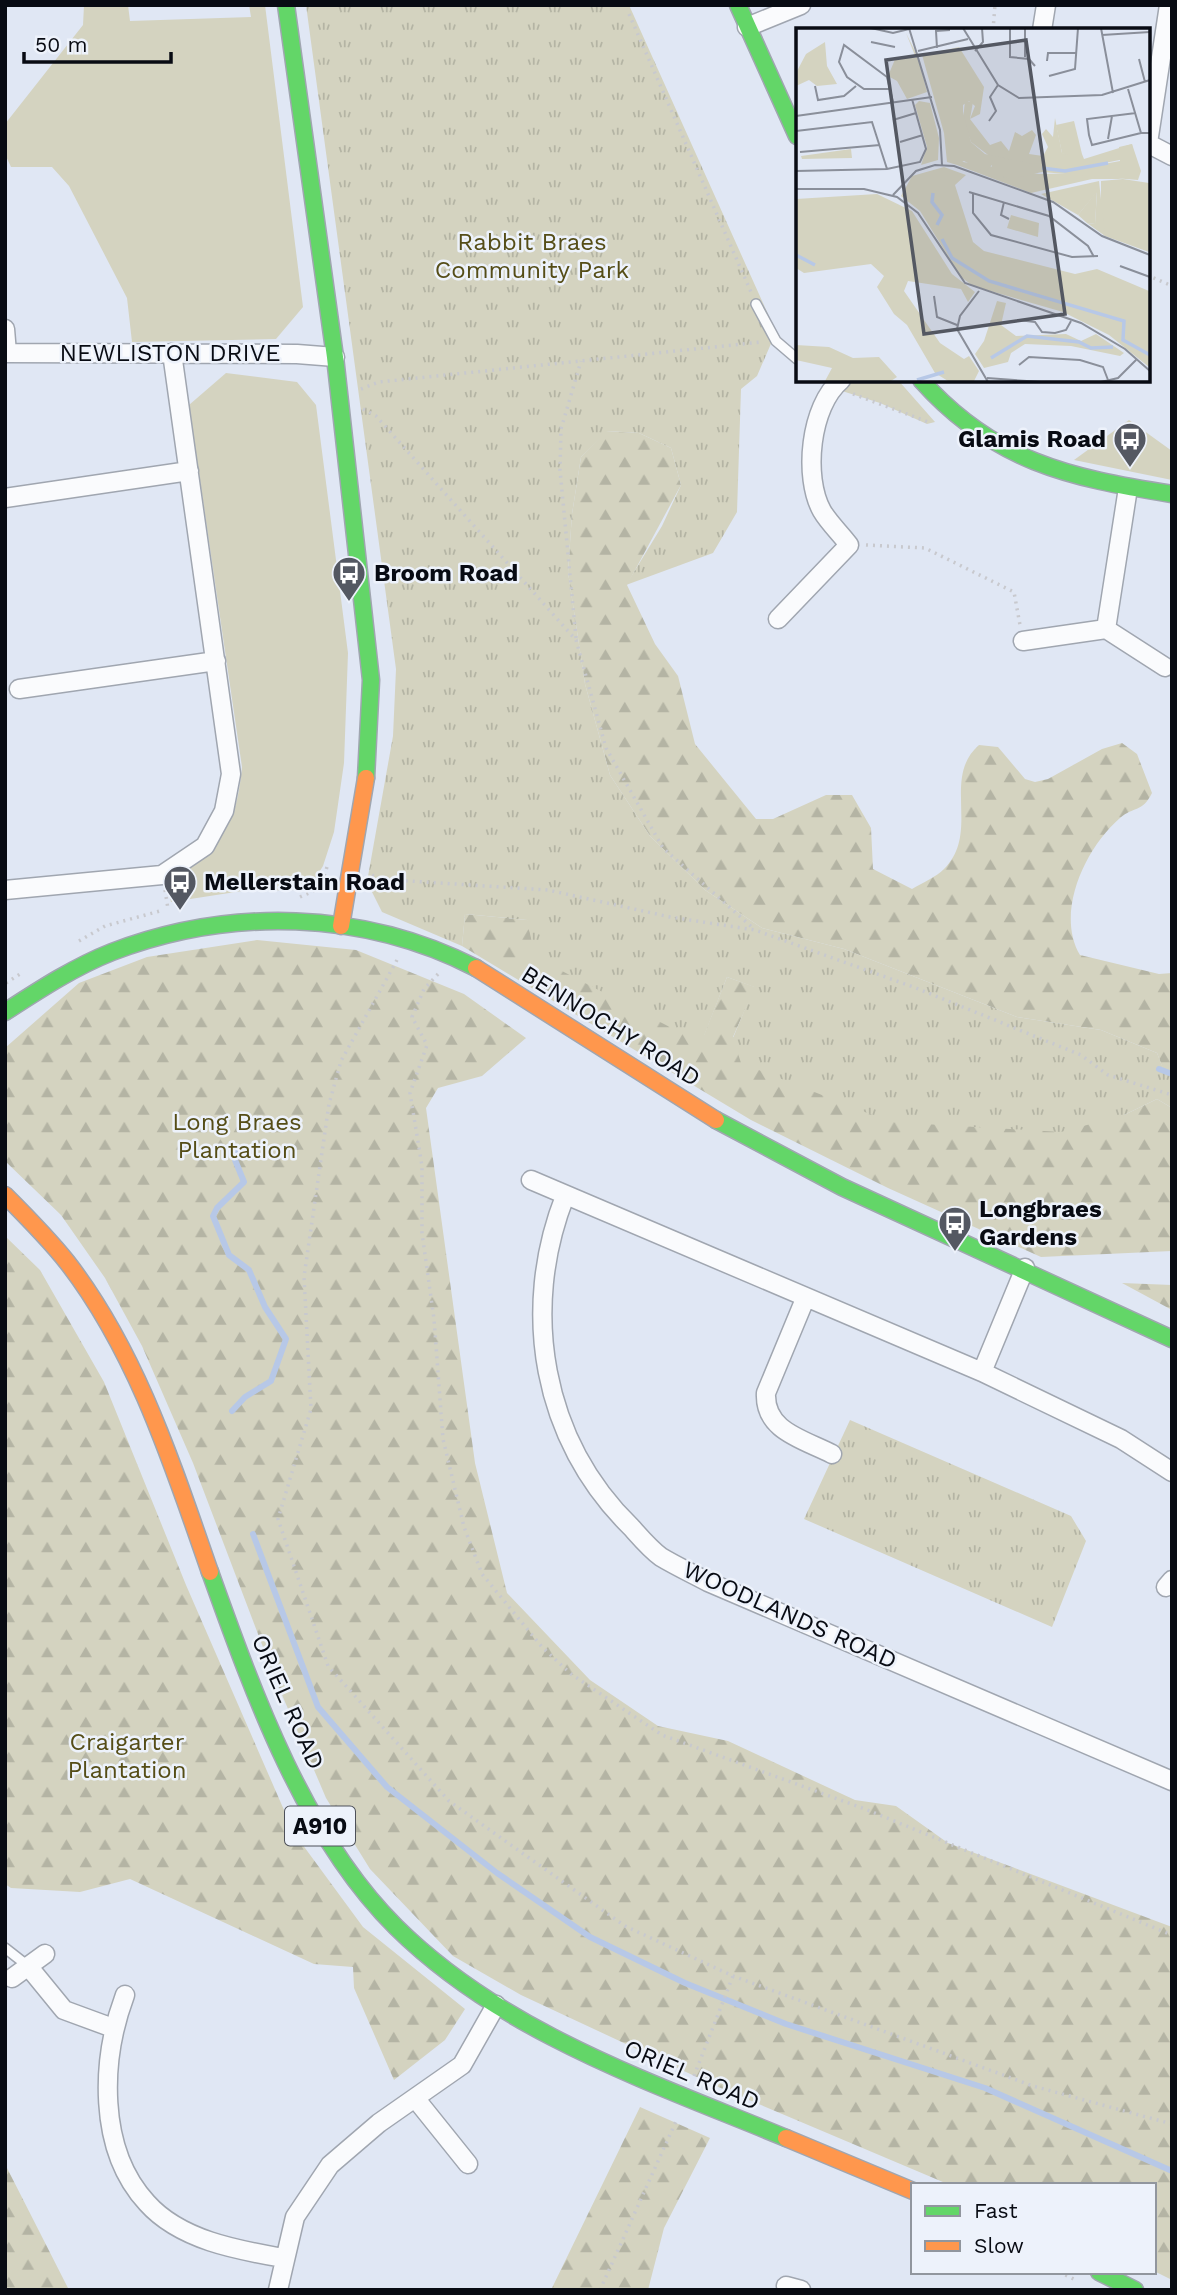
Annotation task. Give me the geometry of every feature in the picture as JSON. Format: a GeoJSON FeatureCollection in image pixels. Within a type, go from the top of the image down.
{"type":"FeatureCollection","features":[{"type":"Feature","properties":{"kind":"street"},"geometry":{"type":"LineString","coordinates":[[286,5],[335,357],[371,691],[365,787],[341,926]]}},
{"type":"Feature","properties":{"kind":"street"},"geometry":{"type":"LineString","coordinates":[[738,5],[796,134]]}},
{"type":"Feature","properties":{"kind":"street"},"geometry":{"type":"LineString","coordinates":[[747,27],[801,5]]}},
{"type":"Feature","properties":{"kind":"street"},"geometry":{"type":"LineString","coordinates":[[1042,28],[1046,5]]}},
{"type":"Feature","properties":{"kind":"street"},"geometry":{"type":"LineString","coordinates":[[1149,136],[1169,5]]}},
{"type":"Feature","properties":{"kind":"street"},"geometry":{"type":"LineString","coordinates":[[1149,144],[1172,156]]}},
{"type":"Feature","properties":{"kind":"street"},"geometry":{"type":"LineString","coordinates":[[5,329],[6,353]]}},
{"type":"Feature","properties":{"kind":"street","name":"NEWLISTON DRIVE"},"geometry":{"type":"LineString","coordinates":[[6,353],[335,357]]}},
{"type":"Feature","properties":{"kind":"street"},"geometry":{"type":"LineString","coordinates":[[5,890],[162,874],[205,846],[224,811],[231,774],[172,353]]}},
{"type":"Feature","properties":{"kind":"street"},"geometry":{"type":"LineString","coordinates":[[778,619],[849,545],[822,510],[810,467],[816,426],[831,382]]}},
{"type":"Feature","properties":{"kind":"street"},"geometry":{"type":"LineString","coordinates":[[923,382],[954,416],[982,436],[1047,469],[1128,488],[1172,494]]}},
{"type":"Feature","properties":{"kind":"street"},"geometry":{"type":"LineString","coordinates":[[5,498],[189,471]]}},
{"type":"Feature","properties":{"kind":"street"},"geometry":{"type":"LineString","coordinates":[[1106,629],[1128,488]]}},
{"type":"Feature","properties":{"kind":"street"},"geometry":{"type":"LineString","coordinates":[[1023,641],[1106,629],[1166,667]]}},
{"type":"Feature","properties":{"kind":"street"},"geometry":{"type":"LineString","coordinates":[[19,689],[216,661]]}},
{"type":"Feature","properties":{"kind":"street","name":"BENNOCHY ROAD"},"geometry":{"type":"LineString","coordinates":[[5,1012],[80,965],[123,946],[172,931],[249,919],[286,918],[341,926],[411,942],[439,951],[491,976],[718,1121],[796,1164],[1025,1268],[1172,1339]]}},
{"type":"Feature","properties":{"kind":"street"},"geometry":{"type":"LineString","coordinates":[[531,1180],[805,1299],[982,1372],[1121,1440],[1172,1472]]}},
{"type":"Feature","properties":{"kind":"street","name":"ORIEL ROAD"},"geometry":{"type":"LineString","coordinates":[[5,1195],[70,1266],[116,1343],[178,1482],[241,1653],[282,1748],[323,1830],[353,1875],[396,1927],[496,2005],[624,2073],[911,2190]]}},
{"type":"Feature","properties":{"kind":"street","name":"WOODLANDS ROAD"},"geometry":{"type":"LineString","coordinates":[[565,1196],[551,1232],[546,1257],[541,1323],[543,1359],[566,1433],[585,1472],[616,1513],[660,1556],[708,1582],[1172,1781]]}},
{"type":"Feature","properties":{"kind":"street"},"geometry":{"type":"LineString","coordinates":[[982,1372],[1025,1268]]}},
{"type":"Feature","properties":{"kind":"street"},"geometry":{"type":"LineString","coordinates":[[805,1299],[766,1394],[765,1409],[777,1426],[832,1454]]}},
{"type":"Feature","properties":{"kind":"street"},"geometry":{"type":"LineString","coordinates":[[12,1978],[45,1954]]}},
{"type":"Feature","properties":{"kind":"street"},"geometry":{"type":"LineString","coordinates":[[28,1966],[64,2010],[113,2028]]}},
{"type":"Feature","properties":{"kind":"street"},"geometry":{"type":"LineString","coordinates":[[125,1995],[113,2028],[108,2109],[123,2169],[147,2204],[183,2230],[230,2249],[283,2258]]}},
{"type":"Feature","properties":{"kind":"street"},"geometry":{"type":"LineString","coordinates":[[278,2290],[283,2258],[295,2217],[330,2165],[379,2123],[462,2065],[496,2005]]}},
{"type":"Feature","properties":{"kind":"street"},"geometry":{"type":"LineString","coordinates":[[415,2098],[468,2164]]}},
{"type":"Feature","properties":{"kind":"street"},"geometry":{"type":"LineString","coordinates":[[1103,2274],[1135,2290]]}},
{"type":"Feature","properties":{"kind":"lane"},"geometry":{"type":"LineString","coordinates":[[756,304],[776,341],[796,358]]}},
{"type":"Feature","properties":{"kind":"lane"},"geometry":{"type":"LineString","coordinates":[[5,1948],[28,1966]]}},
{"type":"Feature","properties":{"kind":"path"},"geometry":{"type":"LineString","coordinates":[[993,28],[995,5]]}},
{"type":"Feature","properties":{"kind":"path"},"geometry":{"type":"LineString","coordinates":[[629,14],[756,304]]}},
{"type":"Feature","properties":{"kind":"path"},"geometry":{"type":"LineString","coordinates":[[1149,276],[1172,286]]}},
{"type":"Feature","properties":{"kind":"path"},"geometry":{"type":"LineString","coordinates":[[339,398],[379,382],[776,341]]}},
{"type":"Feature","properties":{"kind":"path"},"geometry":{"type":"LineString","coordinates":[[581,361],[561,429],[560,470],[576,640],[606,748],[663,849],[755,930]]}},
{"type":"Feature","properties":{"kind":"path"},"geometry":{"type":"LineString","coordinates":[[831,382],[927,424],[954,416]]}},
{"type":"Feature","properties":{"kind":"path"},"geometry":{"type":"LineString","coordinates":[[339,398],[376,416],[576,640]]}},
{"type":"Feature","properties":{"kind":"path"},"geometry":{"type":"LineString","coordinates":[[849,545],[925,548],[1014,592],[1023,641]]}},
{"type":"Feature","properties":{"kind":"path"},"geometry":{"type":"LineString","coordinates":[[350,862],[377,879],[548,890],[670,917],[755,930],[916,988],[1081,1055],[1108,1075],[1172,1095]]}},
{"type":"Feature","properties":{"kind":"path"},"geometry":{"type":"LineString","coordinates":[[411,942],[389,970],[341,1061],[329,1104],[304,1277],[311,1409],[278,1519],[328,1666],[449,1801],[625,1926],[733,1976],[1033,2085],[1172,2124]]}},
{"type":"Feature","properties":{"kind":"path"},"geometry":{"type":"LineString","coordinates":[[600,2290],[615,2262],[686,2097],[733,1976]]}},
{"type":"Feature","properties":{"kind":"green space"},"geometry":{"type":"Polygon","coordinates":[[[84,5],[128,5],[130,21],[251,17],[249,5],[265,5],[303,307],[276,339],[132,342],[127,298],[69,186],[52,167],[11,167],[5,154],[5,124],[83,25],[84,5]]]}},
{"type":"Feature","properties":{"kind":"green space","name":"Rabbit Braes Community Park"},"geometry":{"type":"Polygon","coordinates":[[[306,5],[629,5],[776,332],[757,376],[741,389],[737,512],[713,553],[626,585],[662,526],[681,485],[671,448],[639,433],[607,431],[581,457],[572,514],[568,572],[585,684],[610,775],[650,836],[705,890],[762,928],[844,949],[1017,1017],[1101,1030],[1157,1053],[1163,1068],[1172,1072],[1172,1108],[1157,1099],[1124,1115],[1061,1132],[890,1122],[741,1063],[733,1038],[754,987],[727,977],[704,1036],[687,1036],[535,957],[527,920],[465,914],[462,946],[382,912],[367,882],[393,736],[396,669],[306,5]]]}},
{"type":"Feature","properties":{"kind":"green space"},"geometry":{"type":"Polygon","coordinates":[[[226,373],[297,382],[316,405],[348,653],[344,763],[334,832],[323,866],[313,882],[299,890],[242,891],[171,902],[165,877],[199,857],[222,835],[235,806],[242,767],[189,405],[226,373]]]}},
{"type":"Feature","properties":{"kind":"green space"},"geometry":{"type":"Polygon","coordinates":[[[849,382],[900,382],[935,422],[927,424],[880,403],[842,391],[849,382]]]}},
{"type":"Feature","properties":{"kind":"green space"},"geometry":{"type":"Polygon","coordinates":[[[1129,420],[1172,451],[1172,480],[1074,460],[1129,420]]]}},
{"type":"Feature","properties":{"kind":"green space"},"geometry":{"type":"Polygon","coordinates":[[[606,431],[639,433],[671,448],[681,485],[627,585],[655,644],[678,676],[695,744],[756,819],[773,819],[826,795],[852,795],[871,828],[873,869],[912,889],[941,872],[955,854],[960,839],[963,773],[968,758],[979,745],[998,747],[1025,779],[1035,782],[1048,779],[1102,749],[1122,743],[1137,754],[1152,793],[1141,807],[1120,818],[1095,846],[1078,882],[1072,901],[1071,920],[1073,938],[1080,955],[1159,974],[1172,973],[1172,1072],[1163,1069],[1157,1053],[1101,1030],[1017,1017],[844,949],[762,928],[705,890],[650,836],[610,775],[585,684],[568,572],[572,514],[581,457],[606,431]]]}},
{"type":"Feature","properties":{"kind":"green space"},"geometry":{"type":"Polygon","coordinates":[[[465,914],[527,920],[704,1035],[727,977],[755,987],[733,1037],[1124,1115],[1157,1099],[1172,1108],[1172,1251],[1041,1257],[888,1188],[751,1120],[462,946],[465,914]]]}},
{"type":"Feature","properties":{"kind":"green space","name":"Long Braes Plantation"},"geometry":{"type":"Polygon","coordinates":[[[257,940],[356,950],[464,994],[526,1038],[482,1076],[438,1088],[426,1108],[475,1463],[507,1593],[590,1680],[658,1726],[728,1741],[855,1800],[896,1806],[948,1843],[1172,1927],[1172,2280],[1156,2272],[1156,2183],[945,2183],[716,2086],[521,1995],[453,1956],[370,1869],[326,1798],[274,1676],[193,1463],[142,1346],[105,1278],[61,1215],[5,1161],[5,1048],[79,983],[147,957],[257,940]]]}},
{"type":"Feature","properties":{"kind":"green space","name":"Craigarter Plantation"},"geometry":{"type":"Polygon","coordinates":[[[5,1236],[40,1270],[104,1382],[186,1585],[294,1833],[363,1927],[465,2009],[445,2040],[394,2080],[354,1988],[353,1967],[314,1964],[130,1879],[80,1892],[11,1888],[5,1884],[5,1236]]]}},
{"type":"Feature","properties":{"kind":"green space"},"geometry":{"type":"Polygon","coordinates":[[[1122,1283],[1172,1285],[1172,1310],[1122,1283]]]}},
{"type":"Feature","properties":{"kind":"green space"},"geometry":{"type":"Polygon","coordinates":[[[850,1420],[1071,1516],[1086,1541],[1052,1627],[804,1519],[850,1420]]]}},
{"type":"Feature","properties":{"kind":"green space"},"geometry":{"type":"Polygon","coordinates":[[[640,2107],[710,2138],[664,2228],[648,2290],[551,2290],[640,2107]]]}},
{"type":"Feature","properties":{"kind":"green space"},"geometry":{"type":"Polygon","coordinates":[[[5,2164],[69,2290],[5,2290],[5,2164]]]}},
{"type":"Feature","properties":{"kind":"waterway"},"geometry":{"type":"LineString","coordinates":[[1159,1069],[1172,1074]]}},
{"type":"Feature","properties":{"kind":"waterway"},"geometry":{"type":"LineString","coordinates":[[232,1411],[245,1397],[271,1381],[286,1339],[265,1307],[249,1270],[229,1255],[213,1216],[217,1208],[244,1182],[235,1160],[237,1150]]}},
{"type":"Feature","properties":{"kind":"waterway"},"geometry":{"type":"LineString","coordinates":[[253,1534],[318,1707],[387,1787],[497,1873],[590,1937],[685,1983],[786,2024],[985,2088],[1172,2171]]}},
{"type":"Feature","properties":{"kind":"traffic: fast"},"geometry":{"type":"LineString","coordinates":[[286,5],[335,357],[371,680],[366,778]]}},
{"type":"Feature","properties":{"kind":"traffic: fast"},"geometry":{"type":"LineString","coordinates":[[738,5],[796,134]]}},
{"type":"Feature","properties":{"kind":"traffic: fast"},"geometry":{"type":"LineString","coordinates":[[923,382],[976,430],[1035,461],[1099,481],[1172,494]]}},
{"type":"Feature","properties":{"kind":"traffic: fast"},"geometry":{"type":"LineString","coordinates":[[5,1012],[70,972],[112,952],[157,937],[203,927],[249,922],[296,921],[388,935],[433,949],[476,968]]}},
{"type":"Feature","properties":{"kind":"traffic: fast"},"geometry":{"type":"LineString","coordinates":[[716,1120],[842,1187],[1172,1339]]}},
{"type":"Feature","properties":{"kind":"traffic: fast"},"geometry":{"type":"LineString","coordinates":[[210,1572],[263,1713],[308,1806],[363,1891],[396,1927],[438,1964],[483,1997],[531,2026],[631,2075],[786,2138]]}},
{"type":"Feature","properties":{"kind":"traffic: fast"},"geometry":{"type":"LineString","coordinates":[[1103,2274],[1135,2290]]}},
{"type":"Feature","properties":{"kind":"traffic: slow"},"geometry":{"type":"LineString","coordinates":[[341,926],[366,778]]}},
{"type":"Feature","properties":{"kind":"traffic: slow"},"geometry":{"type":"LineString","coordinates":[[476,968],[716,1120]]}},
{"type":"Feature","properties":{"kind":"traffic: slow"},"geometry":{"type":"LineString","coordinates":[[5,1195],[67,1262],[114,1334],[151,1411],[210,1572]]}},
{"type":"Feature","properties":{"kind":"traffic: slow"},"geometry":{"type":"LineString","coordinates":[[786,2138],[911,2190]]}},
{"type":"Feature","properties":{"kind":"place","name":"Glamis Road"},"geometry":{"type":"Point","coordinates":[1130,469]}},
{"type":"Feature","properties":{"kind":"place","name":"Broom Road"},"geometry":{"type":"Point","coordinates":[349,603]}},
{"type":"Feature","properties":{"kind":"place","name":"Mellerstain Road"},"geometry":{"type":"Point","coordinates":[180,912]}},
{"type":"Feature","properties":{"kind":"place","name":"Longbraes Gardens"},"geometry":{"type":"Point","coordinates":[955,1253]}}]}
